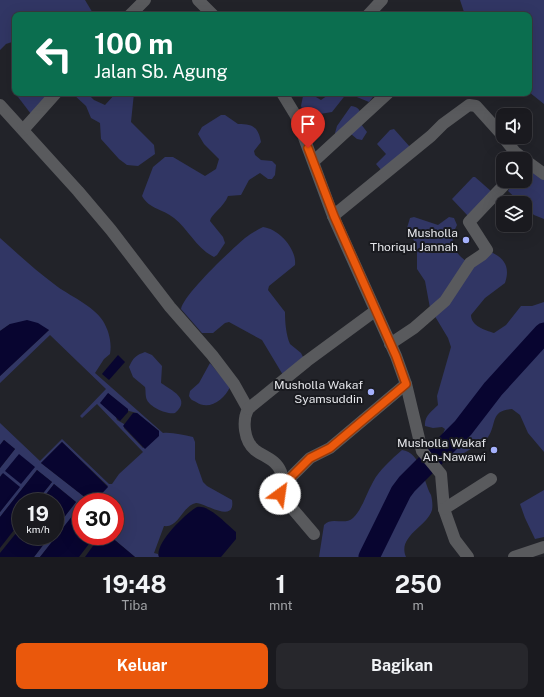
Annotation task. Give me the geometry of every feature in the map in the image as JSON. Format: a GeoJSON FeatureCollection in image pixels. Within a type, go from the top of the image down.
{"type":"FeatureCollection","features":[{"type":"Feature","properties":{"kind":"street"},"geometry":{"type":"LineString","coordinates":[[133,12],[145,0]]}},
{"type":"Feature","properties":{"kind":"street"},"geometry":{"type":"LineString","coordinates":[[199,0],[210,12]]}},
{"type":"Feature","properties":{"kind":"street"},"geometry":{"type":"LineString","coordinates":[[371,12],[382,0]]}},
{"type":"Feature","properties":{"kind":"street"},"geometry":{"type":"LineString","coordinates":[[23,130],[53,96]]}},
{"type":"Feature","properties":{"kind":"street"},"geometry":{"type":"LineString","coordinates":[[284,96],[296,116],[314,161],[317,176],[406,384],[422,451],[441,474],[444,509],[455,540],[468,557]]}},
{"type":"Feature","properties":{"kind":"street"},"geometry":{"type":"LineString","coordinates":[[314,161],[385,96]]}},
{"type":"Feature","properties":{"kind":"street"},"geometry":{"type":"LineString","coordinates":[[0,105],[111,230],[170,307],[212,355],[234,384],[248,409]]}},
{"type":"Feature","properties":{"kind":"street"},"geometry":{"type":"LineString","coordinates":[[334,216],[431,136],[443,124],[469,105],[476,106],[496,129]]}},
{"type":"Feature","properties":{"kind":"street"},"geometry":{"type":"LineString","coordinates":[[509,144],[515,152]]}},
{"type":"Feature","properties":{"kind":"street"},"geometry":{"type":"LineString","coordinates":[[532,166],[544,174]]}},
{"type":"Feature","properties":{"kind":"street"},"geometry":{"type":"LineString","coordinates":[[390,344],[414,328],[445,301],[470,263],[487,250],[469,222],[501,188]]}},
{"type":"Feature","properties":{"kind":"street"},"geometry":{"type":"LineString","coordinates":[[314,534],[280,494],[280,472],[271,459],[255,450],[245,434],[248,409],[307,361],[375,311]]}},
{"type":"Feature","properties":{"kind":"street"},"geometry":{"type":"LineString","coordinates":[[280,488],[310,458],[330,448],[406,384]]}},
{"type":"Feature","properties":{"kind":"street"},"geometry":{"type":"LineString","coordinates":[[444,509],[491,480]]}},
{"type":"Feature","properties":{"kind":"street"},"geometry":{"type":"LineString","coordinates":[[514,557],[544,547]]}},
{"type":"Feature","properties":{"kind":"shaded area"},"geometry":{"type":"Polygon","coordinates":[[[0,0],[85,0],[92,12],[12,12],[12,42],[6,44],[0,50],[0,0]]]}},
{"type":"Feature","properties":{"kind":"shaded area"},"geometry":{"type":"Polygon","coordinates":[[[460,0],[544,0],[544,104],[532,94],[532,12],[464,12],[460,0]]]}},
{"type":"Feature","properties":{"kind":"shaded area"},"geometry":{"type":"Polygon","coordinates":[[[17,96],[53,96],[31,114],[17,96]]]}},
{"type":"Feature","properties":{"kind":"shaded area"},"geometry":{"type":"Polygon","coordinates":[[[75,96],[90,96],[94,100],[105,105],[113,96],[134,96],[131,122],[154,145],[155,154],[138,166],[127,165],[119,159],[101,139],[100,123],[91,118],[86,106],[75,96]]]}},
{"type":"Feature","properties":{"kind":"shaded area"},"geometry":{"type":"Polygon","coordinates":[[[303,96],[314,96],[321,100],[327,96],[345,96],[332,112],[305,116],[301,106],[303,96]]]}},
{"type":"Feature","properties":{"kind":"shaded area"},"geometry":{"type":"Polygon","coordinates":[[[354,96],[374,96],[369,102],[354,96]]]}},
{"type":"Feature","properties":{"kind":"shaded area"},"geometry":{"type":"Polygon","coordinates":[[[351,106],[359,110],[361,115],[361,124],[367,132],[362,140],[357,139],[351,134],[336,136],[335,133],[337,126],[351,106]]]}},
{"type":"Feature","properties":{"kind":"shaded area"},"geometry":{"type":"Polygon","coordinates":[[[221,115],[225,115],[238,124],[251,125],[254,127],[258,132],[261,142],[254,151],[255,155],[261,160],[272,161],[276,165],[275,175],[272,179],[268,179],[260,173],[249,180],[241,195],[228,196],[224,204],[211,218],[210,221],[223,237],[225,243],[214,257],[202,249],[174,218],[148,204],[142,196],[153,167],[165,157],[173,157],[205,176],[216,169],[219,159],[204,144],[198,134],[202,127],[221,115]]]}},
{"type":"Feature","properties":{"kind":"shaded area"},"geometry":{"type":"Polygon","coordinates":[[[394,129],[410,147],[381,170],[376,164],[386,154],[377,144],[390,130],[394,129]]]}},
{"type":"Feature","properties":{"kind":"shaded area"},"geometry":{"type":"Polygon","coordinates":[[[532,172],[544,179],[544,219],[532,213],[532,196],[513,196],[508,191],[510,188],[532,188],[532,172]]]}},
{"type":"Feature","properties":{"kind":"shaded area"},"geometry":{"type":"Polygon","coordinates":[[[473,177],[475,177],[492,192],[468,216],[452,199],[473,177]]]}},
{"type":"Feature","properties":{"kind":"shaded area"},"geometry":{"type":"Polygon","coordinates":[[[414,217],[438,225],[449,217],[454,218],[457,225],[453,236],[453,245],[461,257],[466,261],[487,250],[504,262],[507,271],[505,283],[485,298],[471,315],[473,322],[479,327],[494,333],[506,325],[521,306],[532,306],[544,302],[544,452],[528,433],[520,415],[512,409],[500,412],[495,418],[488,437],[469,450],[448,460],[434,454],[445,429],[442,427],[433,428],[425,426],[425,422],[429,414],[438,405],[437,396],[451,347],[448,338],[430,308],[425,281],[417,269],[417,246],[407,228],[410,218],[414,217]]]}},
{"type":"Feature","properties":{"kind":"shaded area"},"geometry":{"type":"Polygon","coordinates":[[[263,227],[275,232],[286,241],[290,246],[295,259],[295,265],[269,286],[268,290],[285,312],[286,328],[290,344],[301,353],[303,357],[283,375],[262,340],[229,322],[225,323],[213,333],[202,333],[181,309],[190,293],[219,262],[245,238],[263,227]]]}},
{"type":"Feature","properties":{"kind":"shaded area"},"geometry":{"type":"Polygon","coordinates":[[[0,238],[47,279],[87,305],[99,315],[107,329],[111,350],[110,354],[104,359],[95,373],[163,433],[174,433],[193,437],[195,442],[195,459],[203,482],[207,486],[232,500],[232,507],[229,511],[224,512],[196,503],[191,505],[173,524],[164,526],[154,553],[158,554],[159,557],[135,557],[121,545],[124,545],[124,493],[102,493],[108,486],[62,442],[41,463],[79,493],[72,493],[72,499],[54,484],[47,493],[43,493],[52,482],[37,470],[19,493],[14,493],[19,487],[2,474],[0,477],[0,468],[15,449],[4,440],[0,445],[0,423],[40,461],[62,439],[109,484],[112,484],[119,474],[143,452],[97,404],[82,418],[80,416],[106,389],[50,335],[0,383],[0,376],[49,330],[10,324],[0,331],[0,238]],[[108,393],[117,420],[124,424],[124,428],[143,448],[159,434],[159,431],[137,413],[129,411],[108,393]]]}},
{"type":"Feature","properties":{"kind":"shaded area"},"geometry":{"type":"Polygon","coordinates":[[[27,320],[38,323],[49,330],[0,376],[0,331],[10,324],[27,320]]]}},
{"type":"Feature","properties":{"kind":"shaded area"},"geometry":{"type":"Polygon","coordinates":[[[145,352],[152,355],[162,366],[161,383],[178,395],[181,399],[180,408],[175,413],[163,412],[149,403],[146,398],[145,387],[133,377],[129,367],[130,364],[135,357],[145,352]]]}},
{"type":"Feature","properties":{"kind":"shaded area"},"geometry":{"type":"Polygon","coordinates":[[[118,355],[125,362],[109,380],[102,374],[118,355]]]}},
{"type":"Feature","properties":{"kind":"shaded area"},"geometry":{"type":"Polygon","coordinates":[[[210,363],[230,387],[224,396],[216,403],[206,405],[193,400],[189,396],[190,391],[199,383],[210,363]]]}},
{"type":"Feature","properties":{"kind":"shaded area"},"geometry":{"type":"Polygon","coordinates":[[[108,393],[128,409],[128,412],[120,421],[100,403],[108,393]]]}},
{"type":"Feature","properties":{"kind":"shaded area"},"geometry":{"type":"Polygon","coordinates":[[[133,413],[137,413],[159,431],[159,436],[145,449],[123,426],[133,413]]]}},
{"type":"Feature","properties":{"kind":"shaded area"},"geometry":{"type":"Polygon","coordinates":[[[4,440],[15,449],[0,468],[0,445],[4,440]]]}},
{"type":"Feature","properties":{"kind":"shaded area"},"geometry":{"type":"Polygon","coordinates":[[[62,442],[108,487],[102,493],[79,493],[41,463],[62,442]]]}},
{"type":"Feature","properties":{"kind":"shaded area"},"geometry":{"type":"Polygon","coordinates":[[[402,450],[413,456],[421,468],[431,495],[432,504],[432,510],[425,522],[409,537],[406,543],[404,550],[406,557],[319,557],[324,525],[331,521],[346,521],[353,518],[379,473],[402,450]]]}},
{"type":"Feature","properties":{"kind":"shaded area"},"geometry":{"type":"Polygon","coordinates":[[[19,454],[35,467],[21,484],[5,471],[19,454]]]}},
{"type":"Feature","properties":{"kind":"shaded area"},"geometry":{"type":"Polygon","coordinates":[[[37,470],[52,482],[43,493],[19,493],[37,470]]]}},
{"type":"Feature","properties":{"kind":"shaded area"},"geometry":{"type":"Polygon","coordinates":[[[3,473],[20,487],[15,493],[12,493],[12,497],[0,512],[0,477],[3,473]]]}},
{"type":"Feature","properties":{"kind":"shaded area"},"geometry":{"type":"Polygon","coordinates":[[[54,484],[72,499],[72,507],[64,517],[64,493],[47,493],[54,484]]]}},
{"type":"Feature","properties":{"kind":"shaded area"},"geometry":{"type":"Polygon","coordinates":[[[544,490],[544,537],[535,539],[520,504],[544,490]]]}},
{"type":"Feature","properties":{"kind":"shaded area"},"geometry":{"type":"Polygon","coordinates":[[[12,496],[12,502],[0,517],[0,512],[12,496]]]}},
{"type":"Feature","properties":{"kind":"shaded area"},"geometry":{"type":"Polygon","coordinates":[[[12,502],[12,533],[0,548],[0,517],[12,502]]]}},
{"type":"Feature","properties":{"kind":"shaded area"},"geometry":{"type":"Polygon","coordinates":[[[72,507],[72,517],[64,527],[64,517],[72,507]]]}},
{"type":"Feature","properties":{"kind":"shaded area"},"geometry":{"type":"Polygon","coordinates":[[[197,507],[207,509],[218,516],[236,532],[236,539],[221,557],[159,557],[161,545],[172,529],[197,507]]]}},
{"type":"Feature","properties":{"kind":"shaded area"},"geometry":{"type":"Polygon","coordinates":[[[72,516],[72,545],[88,545],[79,557],[40,557],[49,545],[64,545],[64,526],[72,516]]]}},
{"type":"Feature","properties":{"kind":"shaded area"},"geometry":{"type":"Polygon","coordinates":[[[12,538],[12,545],[43,545],[34,557],[0,557],[0,553],[12,538]]]}},
{"type":"Feature","properties":{"kind":"shaded area"},"geometry":{"type":"Polygon","coordinates":[[[43,545],[50,545],[40,557],[34,557],[43,545]]]}},
{"type":"Feature","properties":{"kind":"shaded area"},"geometry":{"type":"Polygon","coordinates":[[[94,545],[121,545],[135,557],[85,557],[94,545]]]}},
{"type":"Feature","properties":{"kind":"waterway"},"geometry":{"type":"LineString","coordinates":[[369,557],[401,492],[407,484],[463,428],[493,389],[544,333]]}},
{"type":"Feature","properties":{"kind":"place","name":"Musholla Thoriqul Jannah"},"geometry":{"type":"Point","coordinates":[466,240]}},
{"type":"Feature","properties":{"kind":"place","name":"Musholla Wakaf Syamsuddin"},"geometry":{"type":"Point","coordinates":[371,392]}},
{"type":"Feature","properties":{"kind":"place","name":"Musholla Wakaf An-Nawawi"},"geometry":{"type":"Point","coordinates":[494,450]}},
{"type":"Feature","properties":{"kind":"route"},"geometry":{"type":"LineString","coordinates":[[280,494],[280,488],[310,458],[323,453],[330,448],[406,384],[396,356],[317,176],[314,161],[308,148]]}}]}
